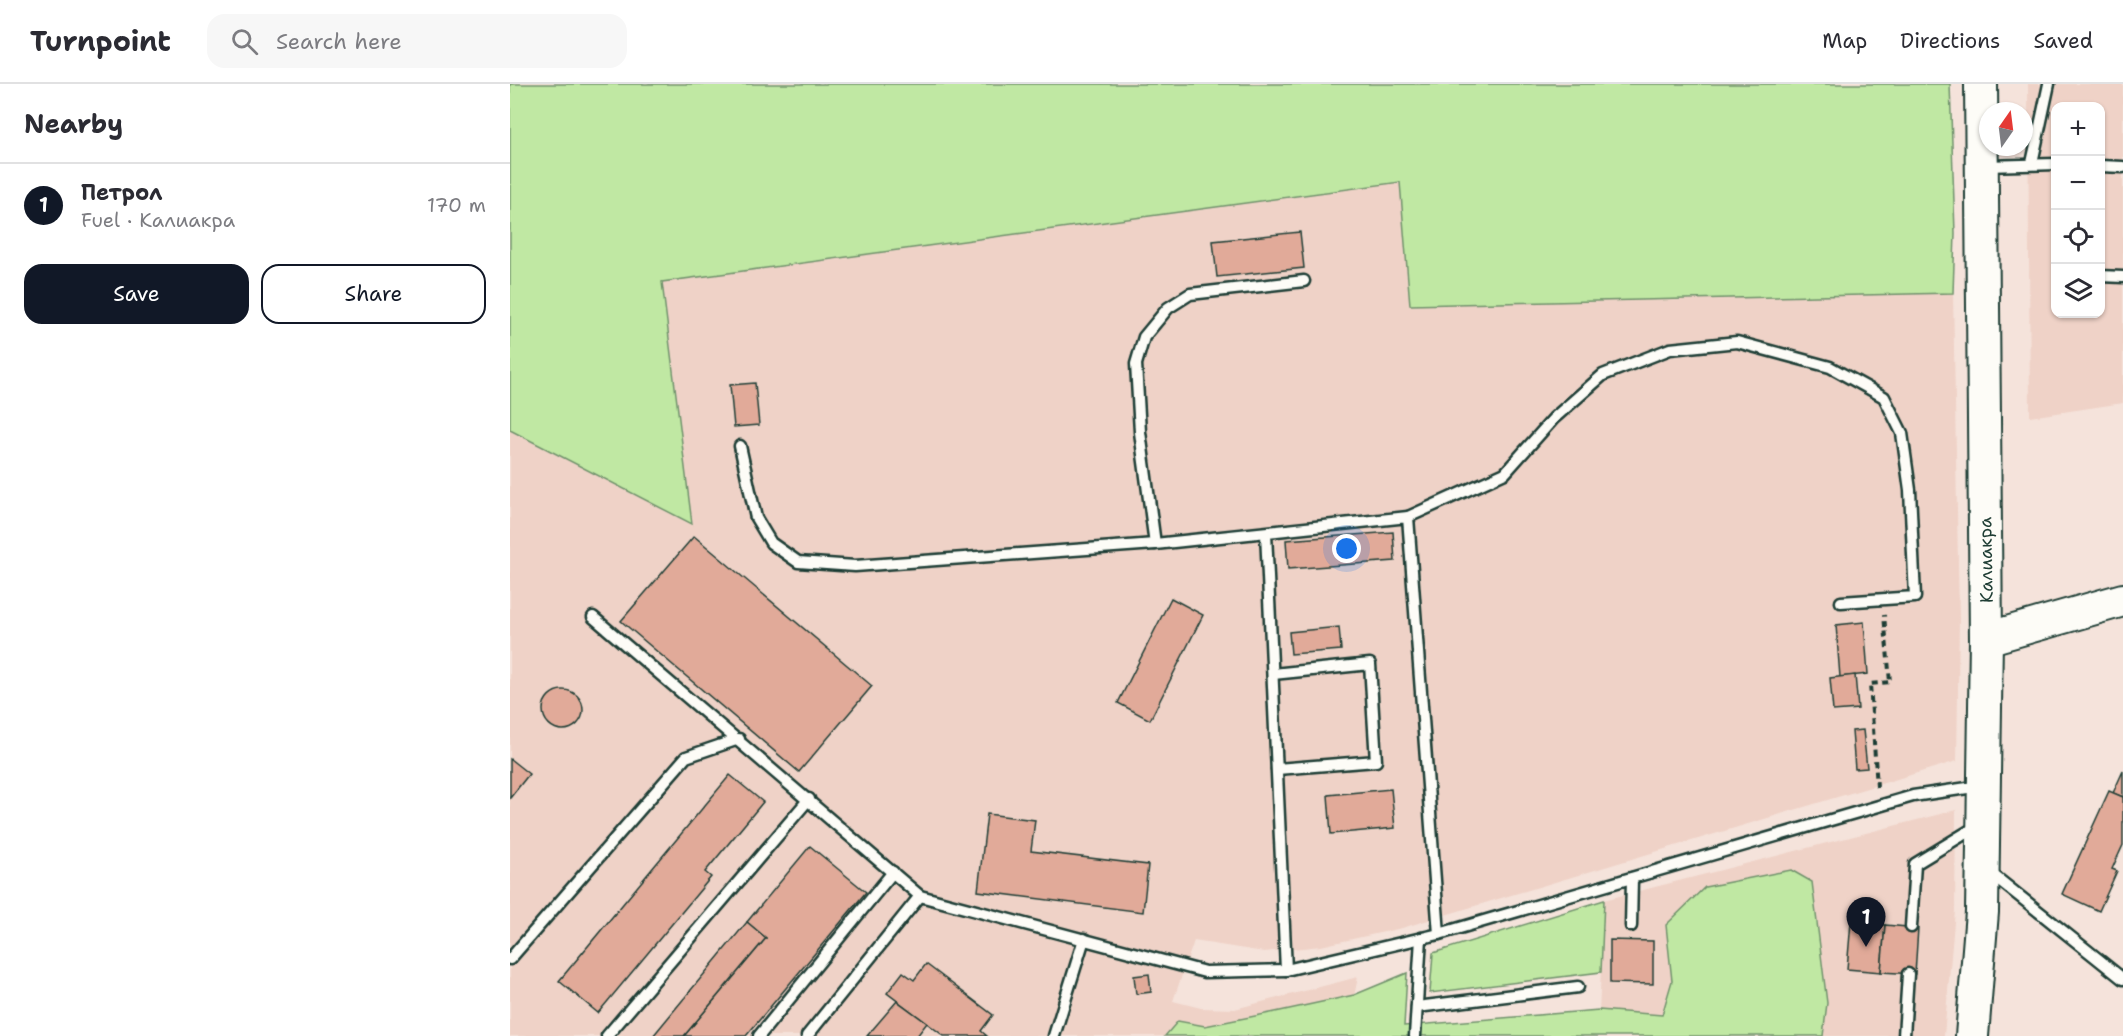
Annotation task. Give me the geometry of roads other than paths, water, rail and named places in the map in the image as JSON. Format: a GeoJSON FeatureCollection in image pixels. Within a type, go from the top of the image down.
{"type":"FeatureCollection","features":[{"type":"Feature","properties":{"kind":"street","name":"Калиакра"},"geometry":{"type":"LineString","coordinates":[[1972,1036],[1982,912],[1986,639],[1981,84]]}},
{"type":"Feature","properties":{"kind":"street"},"geometry":{"type":"LineString","coordinates":[[1986,639],[2123,600]]}},
{"type":"Feature","properties":{"kind":"lane"},"geometry":{"type":"LineString","coordinates":[[2032,163],[2049,84]]}},
{"type":"Feature","properties":{"kind":"lane"},"geometry":{"type":"LineString","coordinates":[[1982,166],[2051,164]]}},
{"type":"Feature","properties":{"kind":"lane"},"geometry":{"type":"LineString","coordinates":[[2105,166],[2123,167]]}},
{"type":"Feature","properties":{"kind":"lane"},"geometry":{"type":"LineString","coordinates":[[2105,276],[2123,277]]}},
{"type":"Feature","properties":{"kind":"lane"},"geometry":{"type":"LineString","coordinates":[[1155,544],[1139,421],[1136,364],[1144,337],[1168,308],[1190,294],[1304,281]]}},
{"type":"Feature","properties":{"kind":"lane"},"geometry":{"type":"LineString","coordinates":[[740,446],[756,518],[771,543],[798,562],[855,566],[1155,544],[1266,533],[1408,517],[1505,473],[1554,418],[1603,375],[1670,349],[1737,342],[1830,368],[1884,397],[1902,433],[1910,490],[1915,597],[1841,602]]}},
{"type":"Feature","properties":{"kind":"lane"},"geometry":{"type":"LineString","coordinates":[[1408,517],[1439,934]]}},
{"type":"Feature","properties":{"kind":"lane"},"geometry":{"type":"LineString","coordinates":[[1266,533],[1286,970]]}},
{"type":"Feature","properties":{"kind":"lane"},"geometry":{"type":"LineString","coordinates":[[593,617],[739,739],[920,896],[1205,972],[1286,970],[1439,934],[1913,796],[1984,786]]}},
{"type":"Feature","properties":{"kind":"lane"},"geometry":{"type":"LineString","coordinates":[[1273,674],[1370,664],[1376,761],[1277,769]]}},
{"type":"Feature","properties":{"kind":"lane"},"geometry":{"type":"LineString","coordinates":[[510,959],[686,757],[739,739]]}},
{"type":"Feature","properties":{"kind":"lane"},"geometry":{"type":"LineString","coordinates":[[607,1036],[808,799]]}},
{"type":"Feature","properties":{"kind":"lane"},"geometry":{"type":"LineString","coordinates":[[1911,927],[1915,864],[1983,823]]}},
{"type":"Feature","properties":{"kind":"lane"},"geometry":{"type":"LineString","coordinates":[[1983,868],[2123,980]]}},
{"type":"Feature","properties":{"kind":"lane"},"geometry":{"type":"LineString","coordinates":[[759,1036],[893,872]]}},
{"type":"Feature","properties":{"kind":"lane"},"geometry":{"type":"LineString","coordinates":[[1631,926],[1632,878]]}},
{"type":"Feature","properties":{"kind":"lane"},"geometry":{"type":"LineString","coordinates":[[807,1036],[920,896]]}},
{"type":"Feature","properties":{"kind":"lane"},"geometry":{"type":"LineString","coordinates":[[1415,1036],[1421,938]]}},
{"type":"Feature","properties":{"kind":"lane"},"geometry":{"type":"LineString","coordinates":[[1054,1036],[1084,939]]}},
{"type":"Feature","properties":{"kind":"lane"},"geometry":{"type":"LineString","coordinates":[[1904,1036],[1908,974]]}},
{"type":"Feature","properties":{"kind":"lane"},"geometry":{"type":"LineString","coordinates":[[1417,1007],[1578,987]]}},
{"type":"Feature","properties":{"kind":"place","name":"Петрол"},"geometry":{"type":"Point","coordinates":[1866,947]}}]}
